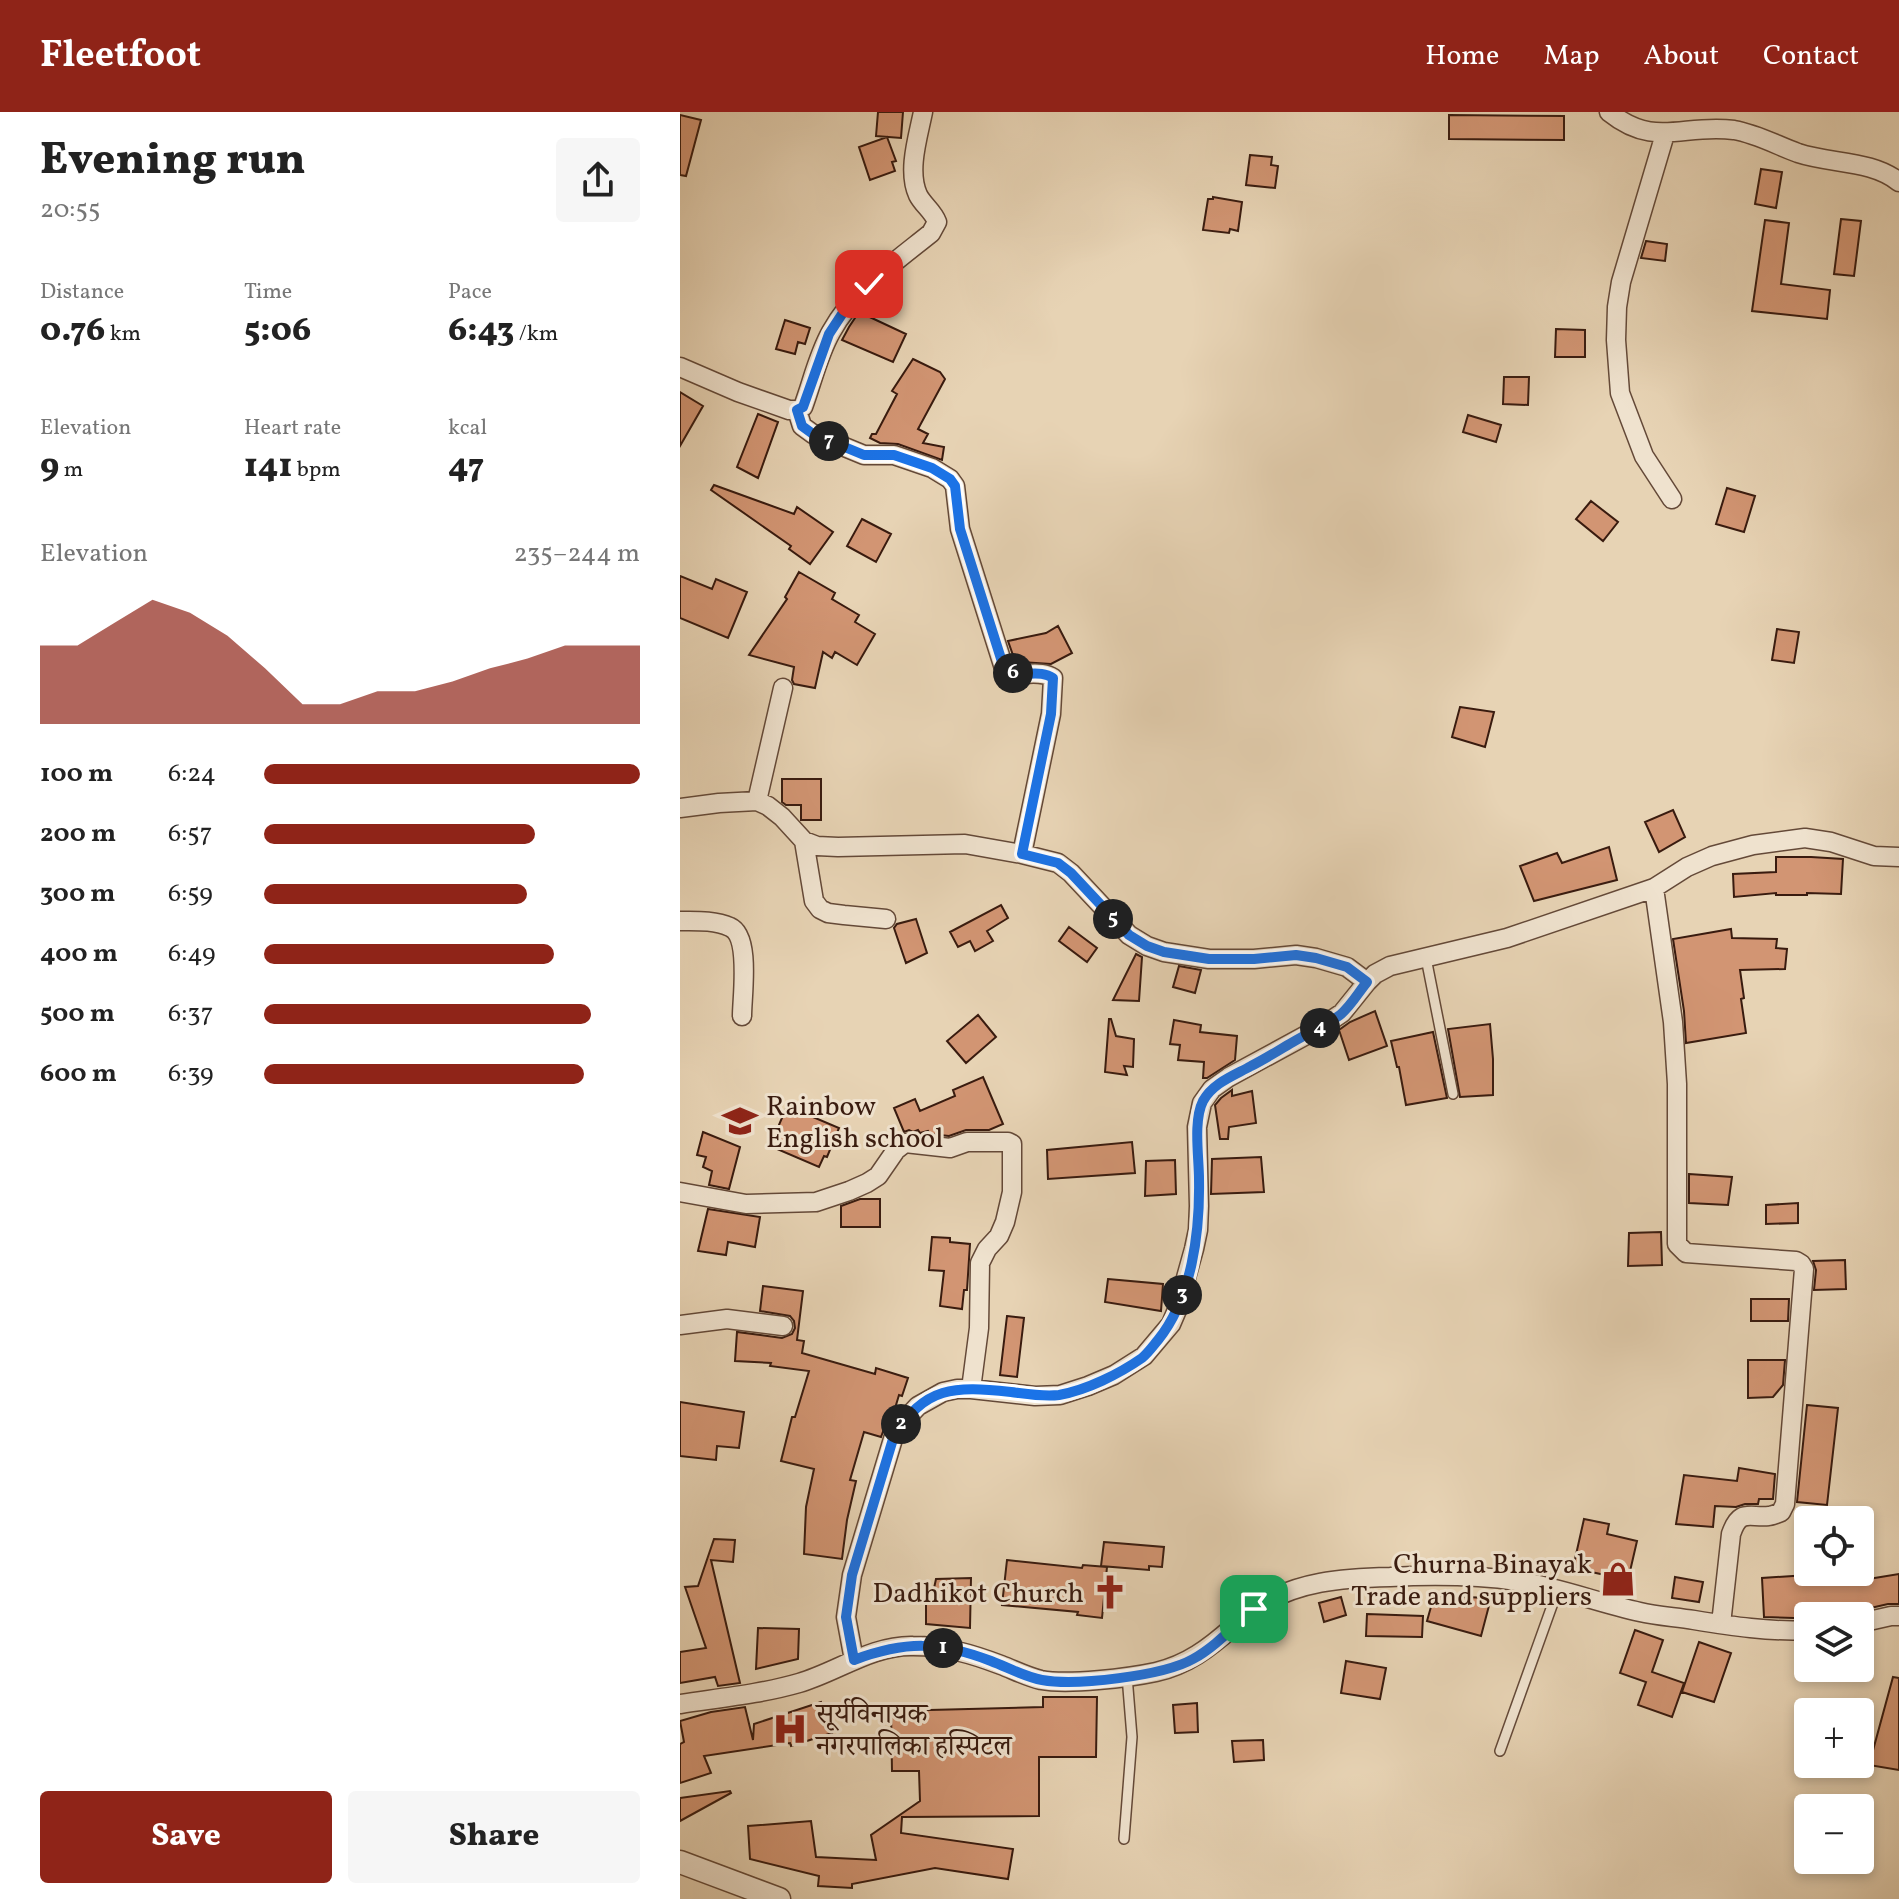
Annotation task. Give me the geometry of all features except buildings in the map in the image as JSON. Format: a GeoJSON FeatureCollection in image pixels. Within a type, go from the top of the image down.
{"type":"FeatureCollection","features":[{"type":"Feature","properties":{"kind":"street"},"geometry":{"type":"LineString","coordinates":[[680,367],[789,410],[803,407],[829,334],[846,308],[869,284],[931,233],[937,222],[918,196],[914,174],[923,112]]}},
{"type":"Feature","properties":{"kind":"street"},"geometry":{"type":"LineString","coordinates":[[1609,112],[1644,132],[1665,134],[1716,129],[1758,136],[1800,153],[1887,173],[1899,182]]}},
{"type":"Feature","properties":{"kind":"street"},"geometry":{"type":"LineString","coordinates":[[1665,134],[1621,282],[1616,340],[1620,393],[1644,456],[1672,499]]}},
{"type":"Feature","properties":{"kind":"street"},"geometry":{"type":"LineString","coordinates":[[797,410],[802,426],[813,434],[864,455],[894,455],[932,468],[950,479],[955,486],[960,529],[1003,665],[1008,672],[1047,673],[1053,678],[1051,714],[1022,854]]}},
{"type":"Feature","properties":{"kind":"street"},"geometry":{"type":"LineString","coordinates":[[757,801],[783,688]]}},
{"type":"Feature","properties":{"kind":"street"},"geometry":{"type":"LineString","coordinates":[[680,808],[757,801],[782,817],[804,841],[817,846],[965,844],[1058,863],[1129,935],[1147,946],[1209,959],[1296,955],[1316,958],[1347,967],[1367,982]]}},
{"type":"Feature","properties":{"kind":"street"},"geometry":{"type":"LineString","coordinates":[[854,1660],[846,1617],[852,1575],[893,1439],[902,1423],[918,1406],[929,1398],[957,1389],[1035,1396],[1060,1395],[1088,1386],[1114,1375],[1144,1356],[1171,1324],[1194,1249],[1199,1206],[1197,1127],[1202,1103],[1212,1089],[1342,1013],[1375,974],[1390,966],[1507,938],[1654,888],[1687,867],[1712,856],[1753,845],[1805,838],[1831,842],[1874,856],[1899,857]]}},
{"type":"Feature","properties":{"kind":"street"},"geometry":{"type":"LineString","coordinates":[[804,841],[814,901],[820,909],[828,913],[886,919]]}},
{"type":"Feature","properties":{"kind":"street"},"geometry":{"type":"LineString","coordinates":[[1654,888],[1673,1022],[1677,1084],[1677,1244],[1686,1253],[1796,1261],[1804,1269],[1785,1504],[1781,1512],[1770,1516],[1749,1514],[1734,1527],[1721,1624]]}},
{"type":"Feature","properties":{"kind":"street"},"geometry":{"type":"LineString","coordinates":[[680,921],[706,921],[731,927],[738,934],[743,950],[742,1016]]}},
{"type":"Feature","properties":{"kind":"street"},"geometry":{"type":"LineString","coordinates":[[680,1192],[746,1204],[816,1202],[849,1191],[878,1176],[896,1150],[905,1143],[950,1148],[967,1142],[1012,1144],[1012,1192],[1005,1222],[980,1263],[979,1328],[971,1389]]}},
{"type":"Feature","properties":{"kind":"street"},"geometry":{"type":"LineString","coordinates":[[680,1325],[727,1319],[783,1326]]}},
{"type":"Feature","properties":{"kind":"street"},"geometry":{"type":"LineString","coordinates":[[680,1704],[797,1684],[881,1650],[910,1646],[952,1648],[1040,1680],[1066,1682],[1155,1672],[1192,1660],[1254,1609],[1290,1590],[1339,1580],[1440,1575],[1518,1581],[1640,1612],[1794,1631]]}},
{"type":"Feature","properties":{"kind":"street"},"geometry":{"type":"LineString","coordinates":[[1874,1620],[1899,1616]]}},
{"type":"Feature","properties":{"kind":"street"},"geometry":{"type":"LineString","coordinates":[[680,1862],[772,1898]]}},
{"type":"Feature","properties":{"kind":"lane"},"geometry":{"type":"LineString","coordinates":[[1426,958],[1453,1094]]}},
{"type":"Feature","properties":{"kind":"lane"},"geometry":{"type":"LineString","coordinates":[[1500,1751],[1558,1589]]}},
{"type":"Feature","properties":{"kind":"lane"},"geometry":{"type":"LineString","coordinates":[[1124,1839],[1132,1737],[1127,1676]]}},
{"type":"Feature","properties":{"kind":"place","name":"Rainbow English school"},"geometry":{"type":"Point","coordinates":[740,1121]}},
{"type":"Feature","properties":{"kind":"place","name":"Churna Binayak Trade and suppliers"},"geometry":{"type":"Point","coordinates":[1618,1579]}},
{"type":"Feature","properties":{"kind":"place","name":"Dadhikot Church"},"geometry":{"type":"Point","coordinates":[1110,1592]}},
{"type":"Feature","properties":{"kind":"place","name":"सूर्यविनायक नगरपालिका हस्पिटल"},"geometry":{"type":"Point","coordinates":[790,1729]}},
{"type":"Feature","properties":{"kind":"route"},"geometry":{"type":"LineString","coordinates":[[869,284],[846,308],[829,334],[803,407],[797,410],[802,426],[813,434],[864,455],[894,455],[932,468],[950,479],[955,486],[960,529],[1003,665],[1008,672],[1047,673],[1053,678],[1051,714],[1022,854],[1058,863],[1129,935],[1147,946],[1209,959],[1296,955],[1316,958],[1347,967],[1367,982],[1342,1013],[1229,1077],[1212,1089],[1202,1103],[1197,1127],[1199,1206],[1194,1249],[1171,1324],[1144,1356],[1114,1375],[1060,1395],[1035,1396],[971,1389],[943,1392],[918,1406],[902,1423],[893,1439],[852,1575],[846,1617],[854,1660],[881,1650],[910,1646],[952,1648],[1040,1680],[1066,1682],[1136,1676],[1192,1660],[1254,1609]]}}]}
